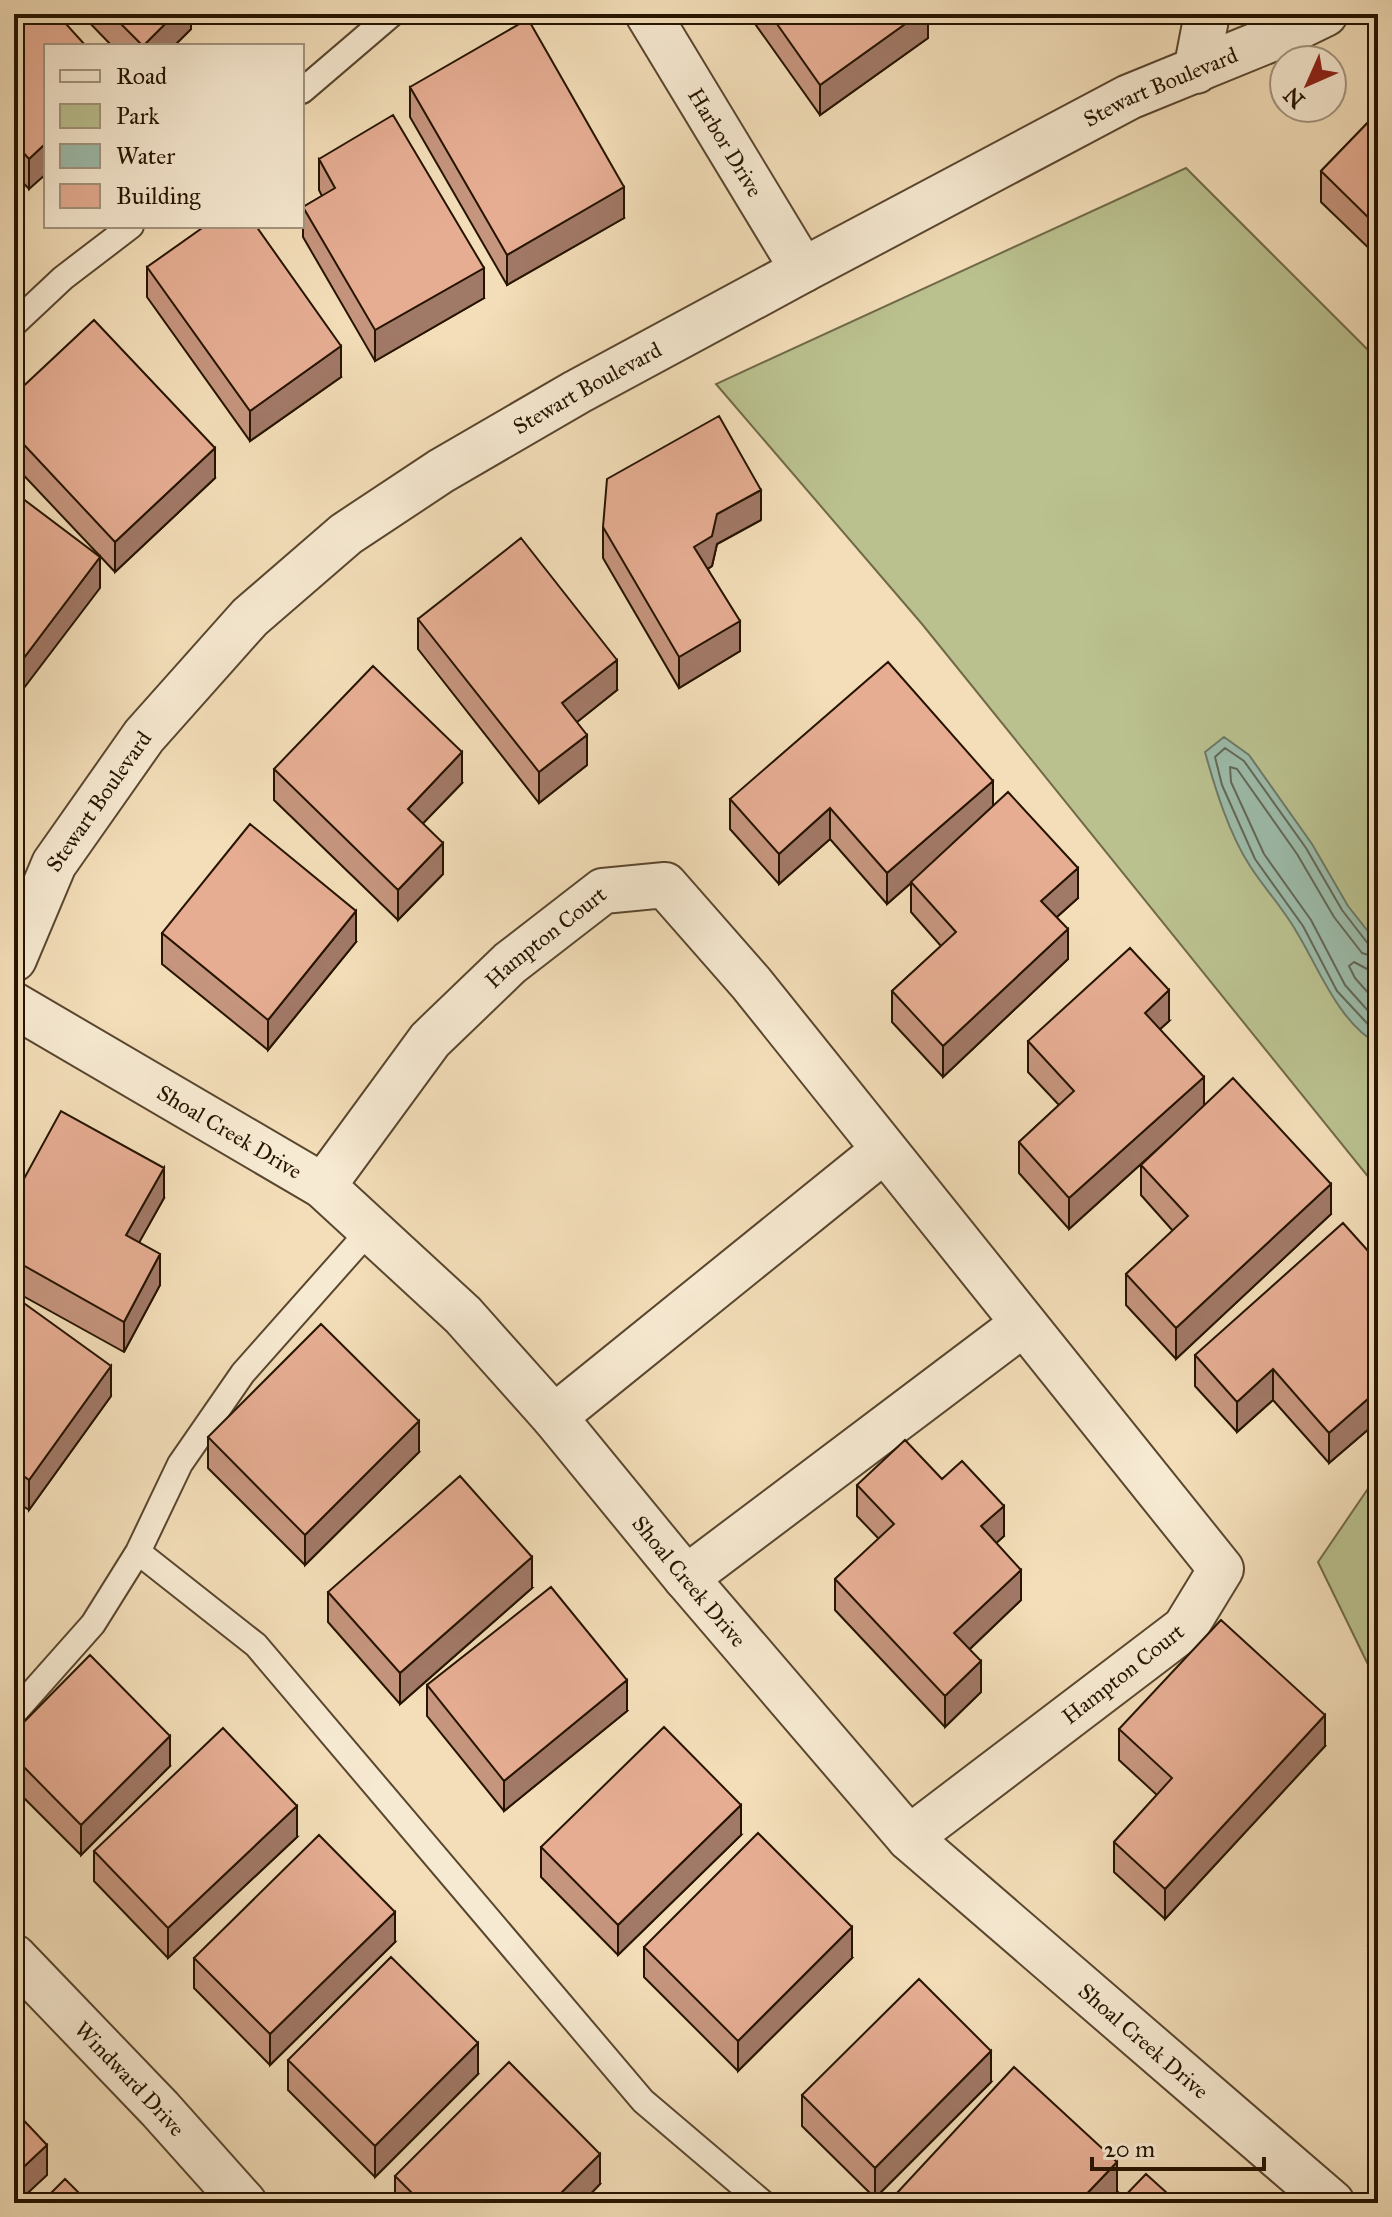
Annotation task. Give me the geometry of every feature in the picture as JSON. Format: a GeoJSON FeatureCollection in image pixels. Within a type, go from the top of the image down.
{"type":"FeatureCollection","features":[{"type":"Feature","properties":{"kind":"street","name":"Harbor Drive"},"geometry":{"type":"LineString","coordinates":[[648,14],[803,270]]}},
{"type":"Feature","properties":{"kind":"street"},"geometry":{"type":"LineString","coordinates":[[1196,71],[1207,14]]}},
{"type":"Feature","properties":{"kind":"street","name":"Stewart Boulevard"},"geometry":{"type":"LineString","coordinates":[[14,959],[54,864],[144,736],[250,617],[346,534],[441,471],[577,392],[803,270],[1129,97],[1325,14]]}},
{"type":"Feature","properties":{"kind":"street","name":"Hampton Court"},"geometry":{"type":"LineString","coordinates":[[323,1186],[430,1040],[510,963],[603,891],[665,885],[751,983],[1221,1569],[1185,1628],[909,1838]]}},
{"type":"Feature","properties":{"kind":"street","name":"Shoal Creek Drive"},"geometry":{"type":"LineString","coordinates":[[14,1005],[323,1186],[463,1315],[554,1417],[686,1578],[909,1838],[1332,2203]]}},
{"type":"Feature","properties":{"kind":"street"},"geometry":{"type":"LineString","coordinates":[[554,1417],[883,1151]]}},
{"type":"Feature","properties":{"kind":"street"},"geometry":{"type":"LineString","coordinates":[[686,1578],[1023,1324]]}},
{"type":"Feature","properties":{"kind":"street","name":"Windward Drive"},"geometry":{"type":"LineString","coordinates":[[14,1957],[160,2109],[244,2203]]}},
{"type":"Feature","properties":{"kind":"lane"},"geometry":{"type":"LineString","coordinates":[[304,89],[392,14]]}},
{"type":"Feature","properties":{"kind":"lane"},"geometry":{"type":"LineString","coordinates":[[14,324],[63,278],[128,228]]}},
{"type":"Feature","properties":{"kind":"lane"},"geometry":{"type":"LineString","coordinates":[[14,1713],[93,1624],[138,1552],[180,1464],[243,1373],[369,1231]]}},
{"type":"Feature","properties":{"kind":"lane"},"geometry":{"type":"LineString","coordinates":[[138,1552],[256,1645],[643,2101],[763,2203]]}},
{"type":"Feature","properties":{"kind":"green space"},"geometry":{"type":"Polygon","coordinates":[[[1186,168],[1378,360],[1378,1189],[922,624],[716,384],[1186,168]]]}},
{"type":"Feature","properties":{"kind":"green space"},"geometry":{"type":"Polygon","coordinates":[[[1378,1474],[1378,1685],[1318,1562],[1378,1474]]]}},
{"type":"Feature","properties":{"kind":"water"},"geometry":{"type":"Polygon","coordinates":[[[1224,737],[1249,755],[1312,844],[1348,906],[1378,944],[1378,1044],[1364,1034],[1341,1008],[1291,923],[1250,866],[1236,840],[1205,752],[1224,737]]]}},
{"type":"Feature","properties":{"kind":"building"},"geometry":{"type":"Polygon","coordinates":[[[14,14],[57,14],[84,44],[44,44],[44,145],[29,159],[14,142],[14,14]]]}},
{"type":"Feature","properties":{"kind":"building"},"geometry":{"type":"Polygon","coordinates":[[[111,14],[175,14],[145,44],[141,44],[111,14]]]}},
{"type":"Feature","properties":{"kind":"building"},"geometry":{"type":"Polygon","coordinates":[[[770,14],[919,14],[820,85],[770,14]]]}},
{"type":"Feature","properties":{"kind":"building"},"geometry":{"type":"Polygon","coordinates":[[[528,19],[624,187],[507,255],[410,87],[528,19]]]}},
{"type":"Feature","properties":{"kind":"building"},"geometry":{"type":"Polygon","coordinates":[[[1378,112],[1378,227],[1321,171],[1378,112]]]}},
{"type":"Feature","properties":{"kind":"building"},"geometry":{"type":"Polygon","coordinates":[[[393,115],[484,268],[375,330],[304,209],[335,188],[319,159],[393,115]]]}},
{"type":"Feature","properties":{"kind":"building"},"geometry":{"type":"Polygon","coordinates":[[[202,228],[257,228],[341,346],[250,411],[147,267],[202,228]]]}},
{"type":"Feature","properties":{"kind":"building"},"geometry":{"type":"Polygon","coordinates":[[[94,320],[215,448],[115,542],[14,434],[14,395],[94,320]]]}},
{"type":"Feature","properties":{"kind":"building"},"geometry":{"type":"Polygon","coordinates":[[[719,416],[761,490],[717,514],[712,536],[694,547],[740,621],[679,657],[603,527],[607,479],[719,416]]]}},
{"type":"Feature","properties":{"kind":"building"},"geometry":{"type":"Polygon","coordinates":[[[14,492],[100,557],[14,671],[14,492]]]}},
{"type":"Feature","properties":{"kind":"building"},"geometry":{"type":"Polygon","coordinates":[[[521,538],[617,660],[562,703],[587,735],[539,772],[418,619],[521,538]]]}},
{"type":"Feature","properties":{"kind":"building"},"geometry":{"type":"Polygon","coordinates":[[[888,662],[993,781],[887,873],[830,808],[779,854],[730,799],[888,662]]]}},
{"type":"Feature","properties":{"kind":"building"},"geometry":{"type":"Polygon","coordinates":[[[373,666],[462,752],[408,809],[443,843],[398,890],[274,769],[373,666]]]}},
{"type":"Feature","properties":{"kind":"building"},"geometry":{"type":"Polygon","coordinates":[[[1008,792],[1078,868],[1041,901],[1068,929],[943,1046],[892,991],[956,932],[911,882],[1008,792]]]}},
{"type":"Feature","properties":{"kind":"building"},"geometry":{"type":"Polygon","coordinates":[[[250,824],[356,911],[268,1020],[162,933],[250,824]]]}},
{"type":"Feature","properties":{"kind":"building"},"geometry":{"type":"Polygon","coordinates":[[[1130,948],[1169,990],[1145,1013],[1204,1077],[1069,1198],[1019,1142],[1074,1091],[1028,1041],[1130,948]]]}},
{"type":"Feature","properties":{"kind":"building"},"geometry":{"type":"Polygon","coordinates":[[[1233,1078],[1331,1184],[1176,1328],[1126,1274],[1188,1216],[1141,1165],[1233,1078]]]}},
{"type":"Feature","properties":{"kind":"building"},"geometry":{"type":"Polygon","coordinates":[[[61,1111],[164,1168],[126,1235],[160,1254],[124,1322],[14,1260],[14,1197],[61,1111]]]}},
{"type":"Feature","properties":{"kind":"building"},"geometry":{"type":"Polygon","coordinates":[[[1343,1223],[1378,1262],[1378,1390],[1329,1433],[1273,1369],[1237,1402],[1195,1355],[1343,1223]]]}},
{"type":"Feature","properties":{"kind":"building"},"geometry":{"type":"Polygon","coordinates":[[[14,1296],[111,1366],[29,1480],[14,1469],[14,1296]]]}},
{"type":"Feature","properties":{"kind":"building"},"geometry":{"type":"Polygon","coordinates":[[[321,1324],[419,1421],[305,1535],[208,1437],[321,1324]]]}},
{"type":"Feature","properties":{"kind":"building"},"geometry":{"type":"Polygon","coordinates":[[[905,1440],[942,1479],[962,1461],[1004,1506],[981,1526],[1021,1570],[954,1633],[981,1661],[945,1696],[835,1579],[894,1524],[857,1485],[905,1440]]]}},
{"type":"Feature","properties":{"kind":"building"},"geometry":{"type":"Polygon","coordinates":[[[460,1476],[532,1557],[400,1673],[328,1592],[460,1476]]]}},
{"type":"Feature","properties":{"kind":"building"},"geometry":{"type":"Polygon","coordinates":[[[551,1587],[627,1680],[504,1781],[427,1685],[551,1587]]]}},
{"type":"Feature","properties":{"kind":"building"},"geometry":{"type":"Polygon","coordinates":[[[1221,1620],[1325,1715],[1165,1889],[1114,1842],[1172,1778],[1119,1729],[1221,1620]]]}},
{"type":"Feature","properties":{"kind":"building"},"geometry":{"type":"Polygon","coordinates":[[[90,1655],[170,1736],[81,1825],[14,1757],[14,1732],[90,1655]]]}},
{"type":"Feature","properties":{"kind":"building"},"geometry":{"type":"Polygon","coordinates":[[[664,1727],[741,1805],[618,1925],[541,1847],[664,1727]]]}},
{"type":"Feature","properties":{"kind":"building"},"geometry":{"type":"Polygon","coordinates":[[[223,1728],[297,1806],[168,1928],[94,1851],[223,1728]]]}},
{"type":"Feature","properties":{"kind":"building"},"geometry":{"type":"Polygon","coordinates":[[[758,1833],[852,1927],[738,2041],[644,1947],[758,1833]]]}},
{"type":"Feature","properties":{"kind":"building"},"geometry":{"type":"Polygon","coordinates":[[[319,1835],[395,1912],[270,2034],[194,1958],[319,1835]]]}},
{"type":"Feature","properties":{"kind":"building"},"geometry":{"type":"Polygon","coordinates":[[[1378,1936],[1378,1955],[1368,1946],[1378,1936]]]}},
{"type":"Feature","properties":{"kind":"building"},"geometry":{"type":"Polygon","coordinates":[[[391,1957],[478,2043],[375,2146],[288,2060],[391,1957]]]}},
{"type":"Feature","properties":{"kind":"building"},"geometry":{"type":"Polygon","coordinates":[[[919,1979],[991,2051],[875,2168],[802,2095],[919,1979]]]}},
{"type":"Feature","properties":{"kind":"building"},"geometry":{"type":"Polygon","coordinates":[[[509,2062],[600,2154],[551,2203],[422,2203],[395,2176],[509,2062]]]}},
{"type":"Feature","properties":{"kind":"building"},"geometry":{"type":"Polygon","coordinates":[[[1014,2067],[1117,2162],[1078,2203],[906,2203],[896,2194],[1014,2067]]]}},
{"type":"Feature","properties":{"kind":"building"},"geometry":{"type":"Polygon","coordinates":[[[14,2110],[47,2145],[14,2176],[14,2110]]]}},
{"type":"Feature","properties":{"kind":"building"},"geometry":{"type":"Polygon","coordinates":[[[1146,2174],[1178,2203],[1118,2203],[1146,2174]]]}},
{"type":"Feature","properties":{"kind":"building"},"geometry":{"type":"Polygon","coordinates":[[[65,2179],[89,2203],[41,2203],[65,2179]]]}}]}
